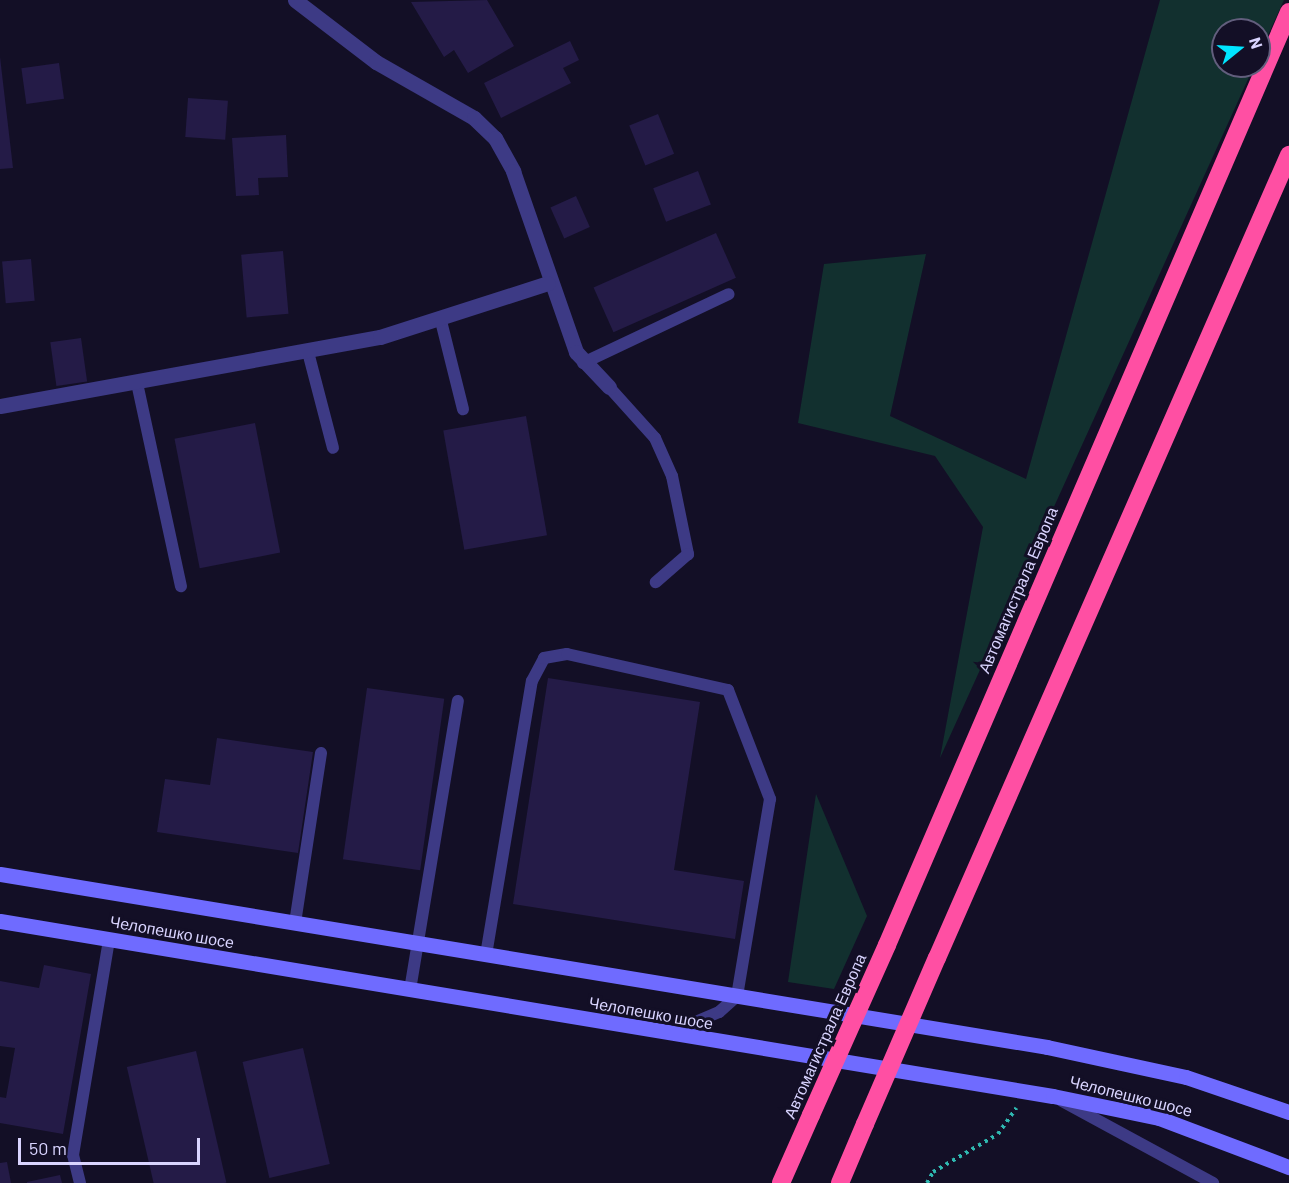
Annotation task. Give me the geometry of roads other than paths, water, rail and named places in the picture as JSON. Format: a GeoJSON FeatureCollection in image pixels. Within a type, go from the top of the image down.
{"type":"FeatureCollection","features":[{"type":"Feature","properties":{"kind":"highway","name":"Автомагистрала Европа"},"geometry":{"type":"LineString","coordinates":[[781,1183],[887,945],[1289,12]]}},
{"type":"Feature","properties":{"kind":"highway"},"geometry":{"type":"LineString","coordinates":[[840,1183],[1289,155]]}},
{"type":"Feature","properties":{"kind":"main road","name":"Челопешко шосе"},"geometry":{"type":"LineString","coordinates":[[0,874],[1119,1061],[1289,1112]]}},
{"type":"Feature","properties":{"kind":"main road","name":"Челопешко шосе"},"geometry":{"type":"LineString","coordinates":[[0,921],[668,1034],[1053,1096],[1159,1118],[1289,1167]]}},
{"type":"Feature","properties":{"kind":"street"},"geometry":{"type":"LineString","coordinates":[[295,0],[376,62],[474,118],[495,138],[513,171],[548,283],[583,363],[609,387]]}},
{"type":"Feature","properties":{"kind":"street"},"geometry":{"type":"LineString","coordinates":[[0,406],[308,351],[441,321],[548,283]]}},
{"type":"Feature","properties":{"kind":"lane"},"geometry":{"type":"LineString","coordinates":[[583,363],[729,294]]}},
{"type":"Feature","properties":{"kind":"lane"},"geometry":{"type":"LineString","coordinates":[[441,321],[463,409]]}},
{"type":"Feature","properties":{"kind":"lane"},"geometry":{"type":"LineString","coordinates":[[308,351],[333,448]]}},
{"type":"Feature","properties":{"kind":"lane"},"geometry":{"type":"LineString","coordinates":[[137,383],[181,586]]}},
{"type":"Feature","properties":{"kind":"lane"},"geometry":{"type":"LineString","coordinates":[[609,387],[654,438],[672,476],[688,554],[656,582]]}},
{"type":"Feature","properties":{"kind":"lane"},"geometry":{"type":"LineString","coordinates":[[486,955],[532,681],[544,658],[567,654],[728,690],[770,799],[737,996],[719,1012],[668,1034]]}},
{"type":"Feature","properties":{"kind":"lane"},"geometry":{"type":"LineString","coordinates":[[410,990],[458,701]]}},
{"type":"Feature","properties":{"kind":"lane"},"geometry":{"type":"LineString","coordinates":[[295,923],[321,753]]}},
{"type":"Feature","properties":{"kind":"lane"},"geometry":{"type":"LineString","coordinates":[[80,1183],[74,1155],[109,939]]}},
{"type":"Feature","properties":{"kind":"lane"},"geometry":{"type":"LineString","coordinates":[[1053,1096],[1213,1183]]}}]}
